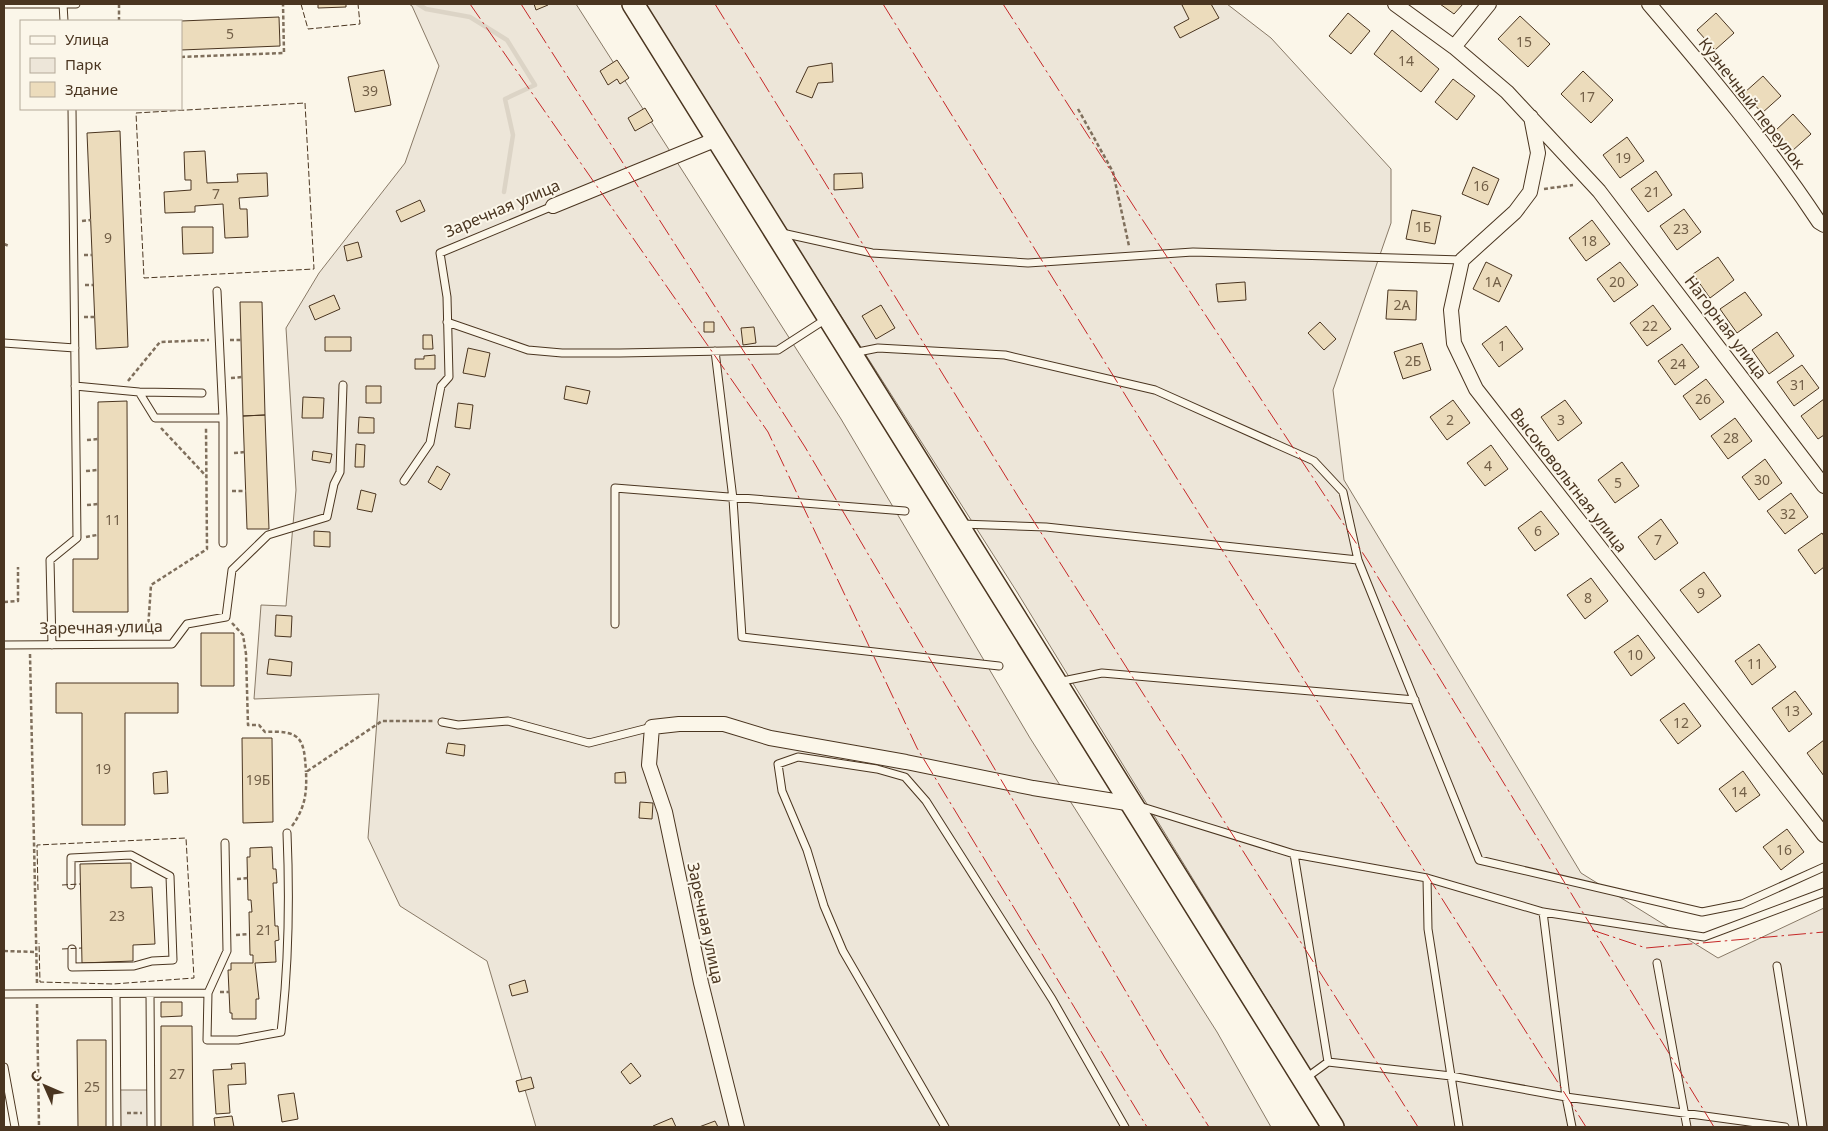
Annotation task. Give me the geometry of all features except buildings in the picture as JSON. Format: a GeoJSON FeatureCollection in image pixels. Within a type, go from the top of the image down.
{"type":"FeatureCollection","features":[{"type":"Feature","properties":{"kind":"main road"},"geometry":{"type":"LineString","coordinates":[[633,4],[1333,1127]]}},
{"type":"Feature","properties":{"kind":"street","name":"Нагорная улица"},"geometry":{"type":"LineString","coordinates":[[1395,4],[1454,47],[1507,92],[1599,190],[1824,486]]}},
{"type":"Feature","properties":{"kind":"street"},"geometry":{"type":"LineString","coordinates":[[1454,47],[1490,4]]}},
{"type":"Feature","properties":{"kind":"street","name":"Кузнечный переулок"},"geometry":{"type":"LineString","coordinates":[[1648,4],[1717,83],[1788,176],[1819,222],[1824,225]]}},
{"type":"Feature","properties":{"kind":"street"},"geometry":{"type":"LineString","coordinates":[[1462,260],[1515,212],[1530,192],[1538,152],[1531,118]]}},
{"type":"Feature","properties":{"kind":"street","name":"Заречная улица"},"geometry":{"type":"LineString","coordinates":[[553,206],[717,139]]}},
{"type":"Feature","properties":{"kind":"street","name":"Высоковольтная улица"},"geometry":{"type":"LineString","coordinates":[[1462,260],[1451,310],[1454,342],[1476,389],[1824,836]]}},
{"type":"Feature","properties":{"kind":"street"},"geometry":{"type":"LineString","coordinates":[[652,727],[679,724],[724,724],[770,738],[906,762],[1033,788],[1133,804]]}},
{"type":"Feature","properties":{"kind":"street","name":"Заречная улица"},"geometry":{"type":"LineString","coordinates":[[652,727],[649,765],[665,812],[701,983],[737,1127]]}},
{"type":"Feature","properties":{"kind":"lane"},"geometry":{"type":"LineString","coordinates":[[4,4],[76,4]]}},
{"type":"Feature","properties":{"kind":"lane"},"geometry":{"type":"LineString","coordinates":[[63,4],[64,20]]}},
{"type":"Feature","properties":{"kind":"lane"},"geometry":{"type":"LineString","coordinates":[[52,645],[50,560],[77,538],[72,110]]}},
{"type":"Feature","properties":{"kind":"lane","name":"Заречная улица"},"geometry":{"type":"LineString","coordinates":[[404,481],[430,443],[441,386],[449,377],[447,322],[443,267],[440,253],[553,206]]}},
{"type":"Feature","properties":{"kind":"lane"},"geometry":{"type":"LineString","coordinates":[[774,232],[872,252],[1019,262],[1193,252],[1462,260]]}},
{"type":"Feature","properties":{"kind":"lane"},"geometry":{"type":"LineString","coordinates":[[217,291],[223,418],[223,543]]}},
{"type":"Feature","properties":{"kind":"lane"},"geometry":{"type":"LineString","coordinates":[[447,322],[528,350],[562,353],[620,353],[778,350],[828,317]]}},
{"type":"Feature","properties":{"kind":"lane"},"geometry":{"type":"LineString","coordinates":[[4,343],[75,348]]}},
{"type":"Feature","properties":{"kind":"lane"},"geometry":{"type":"LineString","coordinates":[[852,353],[878,348],[1006,355],[1155,390],[1314,461],[1342,492],[1358,560],[1478,860],[1702,912],[1742,904],[1824,867]]}},
{"type":"Feature","properties":{"kind":"lane"},"geometry":{"type":"LineString","coordinates":[[715,351],[733,499],[742,637],[999,666]]}},
{"type":"Feature","properties":{"kind":"lane"},"geometry":{"type":"LineString","coordinates":[[226,617],[232,570],[268,535],[328,516],[334,484],[340,472],[343,385]]}},
{"type":"Feature","properties":{"kind":"lane"},"geometry":{"type":"LineString","coordinates":[[75,386],[120,392],[202,393]]}},
{"type":"Feature","properties":{"kind":"lane"},"geometry":{"type":"LineString","coordinates":[[139,392],[155,418],[223,418]]}},
{"type":"Feature","properties":{"kind":"lane"},"geometry":{"type":"LineString","coordinates":[[615,624],[615,488],[733,499],[905,511]]}},
{"type":"Feature","properties":{"kind":"lane"},"geometry":{"type":"LineString","coordinates":[[956,524],[1046,528],[1358,560]]}},
{"type":"Feature","properties":{"kind":"lane","name":"Заречная улица"},"geometry":{"type":"LineString","coordinates":[[4,645],[172,644],[187,624],[226,617]]}},
{"type":"Feature","properties":{"kind":"lane"},"geometry":{"type":"LineString","coordinates":[[1055,682],[1102,673],[1415,700]]}},
{"type":"Feature","properties":{"kind":"lane"},"geometry":{"type":"LineString","coordinates":[[442,722],[458,725],[508,721],[589,742],[652,727]]}},
{"type":"Feature","properties":{"kind":"lane"},"geometry":{"type":"LineString","coordinates":[[946,1127],[842,951],[824,906],[807,850],[782,791],[778,764],[798,758],[877,769],[905,777],[926,801],[1052,999],[1125,1127]]}},
{"type":"Feature","properties":{"kind":"lane"},"geometry":{"type":"LineString","coordinates":[[1133,804],[1294,854],[1427,878],[1543,912],[1704,938],[1824,892]]}},
{"type":"Feature","properties":{"kind":"lane"},"geometry":{"type":"LineString","coordinates":[[225,843],[227,951],[208,994],[207,1040],[238,1040],[281,1032],[288,967],[290,902],[287,833]]}},
{"type":"Feature","properties":{"kind":"lane"},"geometry":{"type":"LineString","coordinates":[[1294,854],[1328,1062]]}},
{"type":"Feature","properties":{"kind":"lane"},"geometry":{"type":"LineString","coordinates":[[71,884],[71,858],[131,856],[170,876],[173,960],[134,966],[72,968],[72,949]]}},
{"type":"Feature","properties":{"kind":"lane"},"geometry":{"type":"LineString","coordinates":[[1427,878],[1428,929],[1459,1127]]}},
{"type":"Feature","properties":{"kind":"lane"},"geometry":{"type":"LineString","coordinates":[[1543,912],[1566,1097],[1572,1127]]}},
{"type":"Feature","properties":{"kind":"lane"},"geometry":{"type":"LineString","coordinates":[[1658,963],[1687,1127]]}},
{"type":"Feature","properties":{"kind":"lane"},"geometry":{"type":"LineString","coordinates":[[1777,966],[1803,1127]]}},
{"type":"Feature","properties":{"kind":"lane"},"geometry":{"type":"LineString","coordinates":[[4,994],[208,994]]}},
{"type":"Feature","properties":{"kind":"lane"},"geometry":{"type":"LineString","coordinates":[[150,994],[151,1127]]}},
{"type":"Feature","properties":{"kind":"lane"},"geometry":{"type":"LineString","coordinates":[[116,995],[117,1127]]}},
{"type":"Feature","properties":{"kind":"lane"},"geometry":{"type":"LineString","coordinates":[[1303,1079],[1328,1062],[1452,1076],[1566,1097],[1785,1127]]}},
{"type":"Feature","properties":{"kind":"lane"},"geometry":{"type":"LineString","coordinates":[[4,1067],[15,1127]]}},
{"type":"Feature","properties":{"kind":"path"},"geometry":{"type":"LineString","coordinates":[[119,4],[119,20]]}},
{"type":"Feature","properties":{"kind":"path"},"geometry":{"type":"LineString","coordinates":[[182,57],[284,53],[283,4]]}},
{"type":"Feature","properties":{"kind":"path"},"geometry":{"type":"LineString","coordinates":[[1078,109],[1113,172],[1131,255]]}},
{"type":"Feature","properties":{"kind":"path"},"geometry":{"type":"LineString","coordinates":[[1530,192],[1570,185],[1599,190]]}},
{"type":"Feature","properties":{"kind":"path"},"geometry":{"type":"LineString","coordinates":[[4,244],[9,246]]}},
{"type":"Feature","properties":{"kind":"path"},"geometry":{"type":"LineString","coordinates":[[120,392],[160,342],[206,340]]}},
{"type":"Feature","properties":{"kind":"path"},"geometry":{"type":"LineString","coordinates":[[155,418],[156,423],[206,477]]}},
{"type":"Feature","properties":{"kind":"path"},"geometry":{"type":"LineString","coordinates":[[51,629],[148,629],[151,585],[207,549],[206,418]]}},
{"type":"Feature","properties":{"kind":"path"},"geometry":{"type":"LineString","coordinates":[[4,602],[18,601],[18,567]]}},
{"type":"Feature","properties":{"kind":"path"},"geometry":{"type":"LineString","coordinates":[[226,617],[243,635],[246,654],[248,725],[259,725],[265,732],[278,731],[296,735],[302,742],[307,796],[300,816],[287,833]]}},
{"type":"Feature","properties":{"kind":"path"},"geometry":{"type":"LineString","coordinates":[[30,645],[39,1127]]}},
{"type":"Feature","properties":{"kind":"path"},"geometry":{"type":"LineString","coordinates":[[306,772],[382,721],[442,722]]}},
{"type":"Feature","properties":{"kind":"path"},"geometry":{"type":"LineString","coordinates":[[4,952],[36,952]]}},
{"type":"Feature","properties":{"kind":"path"},"geometry":{"type":"LineString","coordinates":[[116,1113],[151,1113]]}},
{"type":"Feature","properties":{"kind":"green space"},"geometry":{"type":"Polygon","coordinates":[[[409,4],[576,4],[841,419],[1030,738],[1217,1032],[1271,1127],[536,1127],[487,961],[400,906],[368,838],[379,694],[254,699],[261,605],[286,606],[296,490],[286,328],[319,273],[405,163],[439,66],[412,6],[409,4]]]}},
{"type":"Feature","properties":{"kind":"green space"},"geometry":{"type":"Polygon","coordinates":[[[645,4],[1227,4],[1271,38],[1391,169],[1391,223],[1333,390],[1344,480],[1581,873],[1718,958],[1824,908],[1824,1127],[1345,1127],[1017,592],[645,4]]]}},
{"type":"Feature","properties":{"kind":"green space"},"geometry":{"type":"Polygon","coordinates":[[[118,1090],[148,1090],[148,1127],[119,1127],[118,1090]]]}},
{"type":"Feature","properties":{"kind":"waterway"},"geometry":{"type":"LineString","coordinates":[[418,4],[426,9],[470,17],[507,40],[535,85],[505,99],[513,135],[504,192]]}},
{"type":"Feature","properties":{"kind":"fence"},"geometry":{"type":"LineString","coordinates":[[301,4],[308,29],[360,24],[358,4]]}},
{"type":"Feature","properties":{"kind":"fence"},"geometry":{"type":"LineString","coordinates":[[305,103],[314,269],[144,278],[136,113],[305,103]]}},
{"type":"Feature","properties":{"kind":"fence"},"geometry":{"type":"LineString","coordinates":[[38,890],[37,845],[186,838],[194,978],[113,984],[40,982],[39,943]]}},
{"type":"Feature","properties":{"kind":"fence"},"geometry":{"type":"LineString","coordinates":[[62,885],[80,884]]}},
{"type":"Feature","properties":{"kind":"fence"},"geometry":{"type":"LineString","coordinates":[[62,949],[82,948]]}},
{"type":"Feature","properties":{"kind":"power"},"geometry":{"type":"LineString","coordinates":[[470,4],[768,432],[917,748],[1147,1127]]}},
{"type":"Feature","properties":{"kind":"power"},"geometry":{"type":"LineString","coordinates":[[521,4],[805,447],[1165,1058],[1209,1127]]}},
{"type":"Feature","properties":{"kind":"power"},"geometry":{"type":"LineString","coordinates":[[715,4],[1019,498],[1418,1127]]}},
{"type":"Feature","properties":{"kind":"power"},"geometry":{"type":"LineString","coordinates":[[883,4],[1176,477],[1586,1127]]}},
{"type":"Feature","properties":{"kind":"power"},"geometry":{"type":"LineString","coordinates":[[1003,4],[1142,219],[1368,561],[1714,1127]]}},
{"type":"Feature","properties":{"kind":"power"},"geometry":{"type":"LineString","coordinates":[[1592,930],[1646,948],[1824,932]]}}]}
